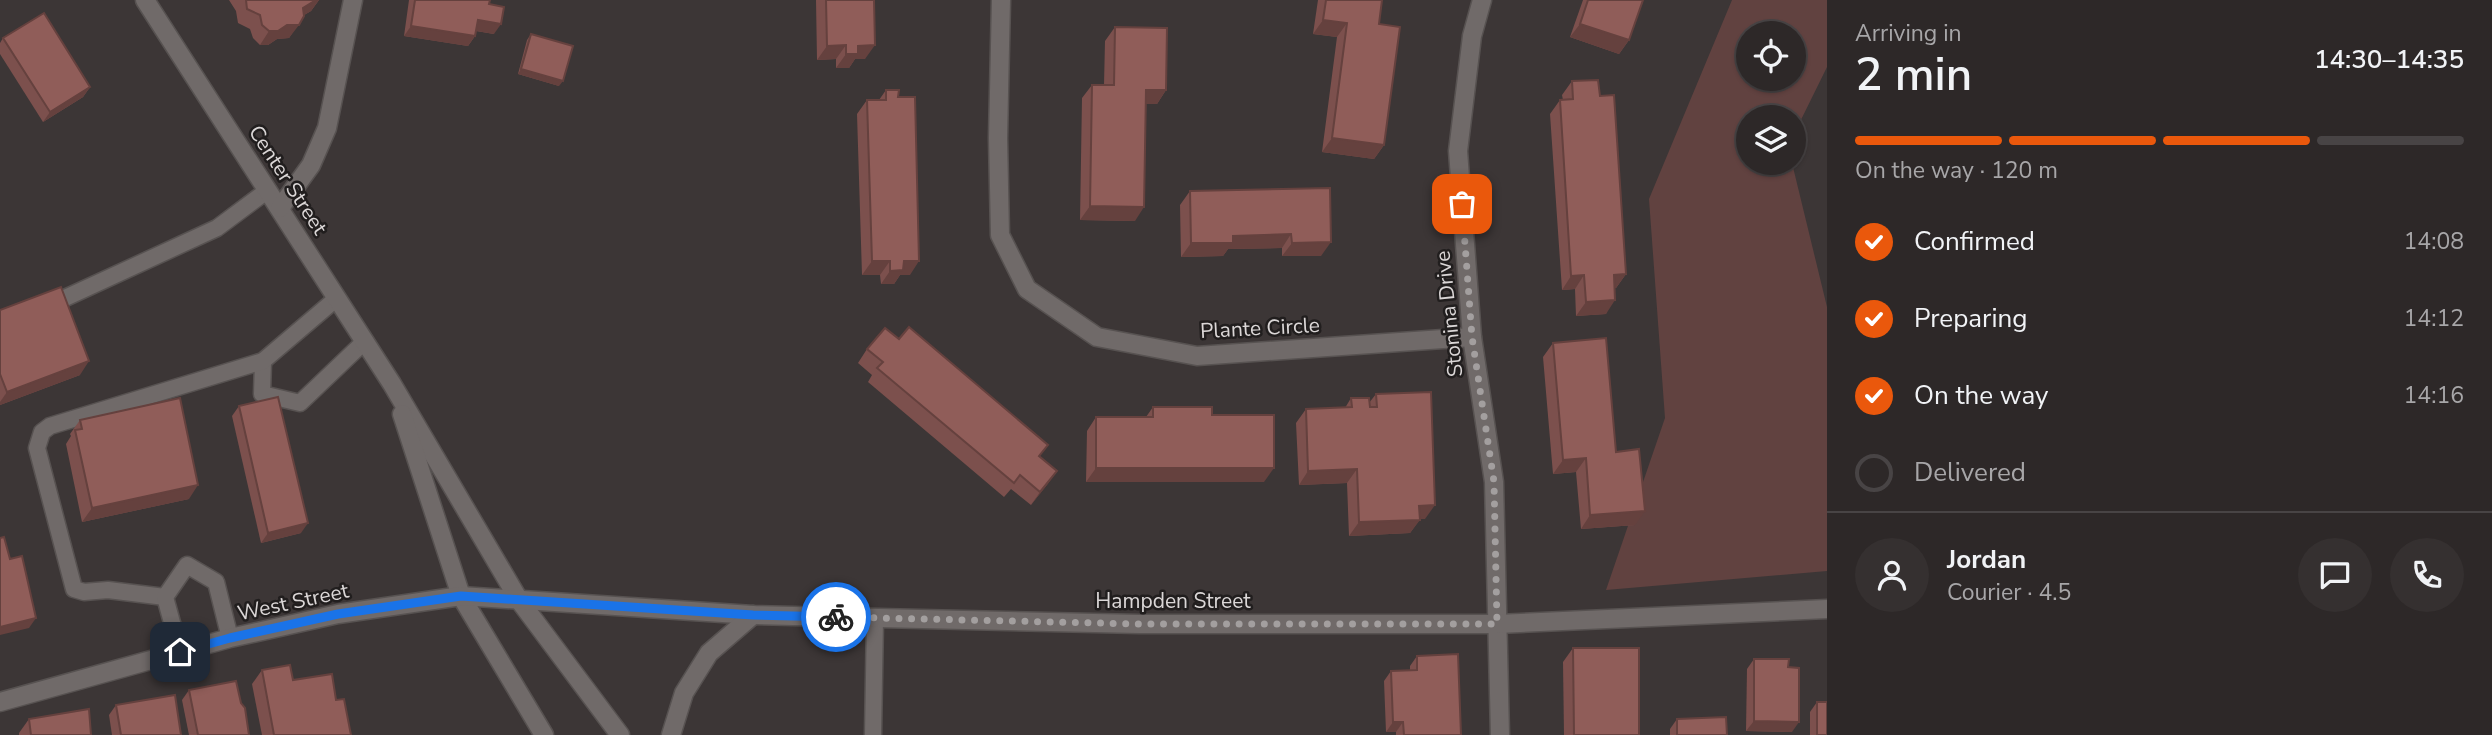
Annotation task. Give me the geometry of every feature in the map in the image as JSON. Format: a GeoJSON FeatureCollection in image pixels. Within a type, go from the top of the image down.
{"type":"FeatureCollection","features":[{"type":"Feature","properties":{"kind":"main road","name":"Center Street"},"geometry":{"type":"LineString","coordinates":[[145,0],[392,384],[519,600],[620,735]]}},
{"type":"Feature","properties":{"kind":"main road"},"geometry":{"type":"LineString","coordinates":[[280,208],[311,165],[327,128],[353,0]]}},
{"type":"Feature","properties":{"kind":"main road","name":"Plante Circle"},"geometry":{"type":"LineString","coordinates":[[1001,0],[998,138],[1000,235],[1027,289],[1097,337],[1197,356],[1472,337]]}},
{"type":"Feature","properties":{"kind":"main road","name":"Stonina Drive"},"geometry":{"type":"LineString","coordinates":[[1482,0],[1472,36],[1458,151],[1472,337],[1494,482],[1500,735]]}},
{"type":"Feature","properties":{"kind":"main road","name":"Center Street"},"geometry":{"type":"LineString","coordinates":[[392,384],[461,596],[544,735]]}},
{"type":"Feature","properties":{"kind":"main road","name":"West Street"},"geometry":{"type":"LineString","coordinates":[[0,702],[230,638],[338,614],[461,596],[519,600]]}},
{"type":"Feature","properties":{"kind":"main road","name":"Hampden Street"},"geometry":{"type":"LineString","coordinates":[[519,600],[753,615],[1139,624],[1497,624],[1827,609]]}},
{"type":"Feature","properties":{"kind":"main road"},"geometry":{"type":"LineString","coordinates":[[671,735],[684,693],[709,653],[753,615]]}},
{"type":"Feature","properties":{"kind":"lane"},"geometry":{"type":"LineString","coordinates":[[65,298],[217,228],[268,190]]}},
{"type":"Feature","properties":{"kind":"lane"},"geometry":{"type":"LineString","coordinates":[[165,597],[108,590],[84,592],[74,589],[37,448],[42,432],[50,426],[263,361],[337,298]]}},
{"type":"Feature","properties":{"kind":"lane"},"geometry":{"type":"LineString","coordinates":[[263,361],[262,394],[300,403],[365,341]]}},
{"type":"Feature","properties":{"kind":"lane"},"geometry":{"type":"LineString","coordinates":[[180,652],[165,597],[187,565],[216,582],[230,638]]}},
{"type":"Feature","properties":{"kind":"lane"},"geometry":{"type":"LineString","coordinates":[[873,735],[875,618]]}},
{"type":"Feature","properties":{"kind":"shaded area"},"geometry":{"type":"Polygon","coordinates":[[[1732,0],[1827,0],[1827,67],[1806,110],[1806,105],[1736,105],[1736,175],[1795,175],[1827,307],[1827,571],[1606,590],[1665,418],[1649,199],[1732,0]]]}},
{"type":"Feature","properties":{"kind":"building"},"geometry":{"type":"Polygon","coordinates":[[[246,0],[316,0],[303,8],[304,16],[299,25],[287,25],[278,31],[269,31],[262,25],[260,15],[247,9],[246,0]]]}},
{"type":"Feature","properties":{"kind":"building"},"geometry":{"type":"Polygon","coordinates":[[[415,0],[490,0],[489,4],[504,7],[501,24],[478,20],[475,36],[411,26],[415,0]]]}},
{"type":"Feature","properties":{"kind":"building"},"geometry":{"type":"Polygon","coordinates":[[[826,0],[874,0],[875,45],[858,46],[858,54],[846,54],[846,45],[827,46],[826,0]]]}},
{"type":"Feature","properties":{"kind":"building"},"geometry":{"type":"Polygon","coordinates":[[[1326,0],[1382,0],[1379,24],[1400,27],[1384,145],[1332,138],[1347,23],[1323,20],[1326,0]]]}},
{"type":"Feature","properties":{"kind":"building"},"geometry":{"type":"Polygon","coordinates":[[[1588,0],[1643,0],[1629,40],[1580,24],[1588,0]]]}},
{"type":"Feature","properties":{"kind":"building"},"geometry":{"type":"Polygon","coordinates":[[[44,13],[90,87],[50,112],[3,38],[44,13]]]}},
{"type":"Feature","properties":{"kind":"building"},"geometry":{"type":"Polygon","coordinates":[[[1115,27],[1167,28],[1166,90],[1146,90],[1144,207],[1090,206],[1092,85],[1114,85],[1115,27]]]}},
{"type":"Feature","properties":{"kind":"building"},"geometry":{"type":"Polygon","coordinates":[[[531,34],[573,46],[563,81],[521,69],[531,34]]]}},
{"type":"Feature","properties":{"kind":"building"},"geometry":{"type":"Polygon","coordinates":[[[1598,80],[1600,96],[1614,95],[1626,274],[1614,275],[1615,300],[1586,302],[1584,275],[1571,276],[1560,100],[1573,99],[1572,81],[1598,80]]]}},
{"type":"Feature","properties":{"kind":"building"},"geometry":{"type":"Polygon","coordinates":[[[886,90],[899,90],[898,97],[915,97],[919,261],[904,261],[903,270],[890,271],[890,261],[872,261],[867,100],[886,100],[886,90]]]}},
{"type":"Feature","properties":{"kind":"building"},"geometry":{"type":"Polygon","coordinates":[[[1330,188],[1331,242],[1292,243],[1291,234],[1233,236],[1233,243],[1191,243],[1190,191],[1330,188]]]}},
{"type":"Feature","properties":{"kind":"building"},"geometry":{"type":"Polygon","coordinates":[[[61,287],[89,361],[7,392],[0,374],[0,310],[61,287]]]}},
{"type":"Feature","properties":{"kind":"building"},"geometry":{"type":"Polygon","coordinates":[[[909,327],[1048,445],[1039,456],[1057,471],[1040,492],[1020,475],[1014,483],[877,368],[883,362],[867,349],[885,328],[899,339],[909,327]]]}},
{"type":"Feature","properties":{"kind":"building"},"geometry":{"type":"Polygon","coordinates":[[[1606,338],[1616,452],[1639,449],[1645,511],[1590,515],[1586,458],[1563,460],[1553,343],[1606,338]]]}},
{"type":"Feature","properties":{"kind":"building"},"geometry":{"type":"Polygon","coordinates":[[[1431,392],[1435,505],[1419,506],[1420,520],[1359,522],[1357,469],[1308,471],[1306,409],[1352,407],[1351,398],[1369,398],[1370,407],[1377,407],[1376,394],[1431,392]]]}},
{"type":"Feature","properties":{"kind":"building"},"geometry":{"type":"Polygon","coordinates":[[[278,397],[308,523],[268,533],[239,406],[278,397]]]}},
{"type":"Feature","properties":{"kind":"building"},"geometry":{"type":"Polygon","coordinates":[[[180,398],[198,485],[92,508],[75,430],[82,429],[80,420],[180,398]]]}},
{"type":"Feature","properties":{"kind":"building"},"geometry":{"type":"Polygon","coordinates":[[[1153,407],[1212,407],[1212,415],[1274,415],[1274,468],[1096,468],[1096,417],[1153,417],[1153,407]]]}},
{"type":"Feature","properties":{"kind":"building"},"geometry":{"type":"Polygon","coordinates":[[[4,537],[10,559],[22,556],[36,618],[0,627],[0,538],[4,537]]]}},
{"type":"Feature","properties":{"kind":"building"},"geometry":{"type":"Polygon","coordinates":[[[1573,648],[1639,648],[1639,735],[1574,735],[1573,648]]]}},
{"type":"Feature","properties":{"kind":"building"},"geometry":{"type":"Polygon","coordinates":[[[1458,654],[1461,735],[1404,735],[1403,722],[1393,722],[1391,671],[1417,670],[1417,656],[1458,654]]]}},
{"type":"Feature","properties":{"kind":"building"},"geometry":{"type":"Polygon","coordinates":[[[1754,659],[1789,659],[1788,667],[1799,668],[1799,722],[1754,721],[1754,659]]]}},
{"type":"Feature","properties":{"kind":"building"},"geometry":{"type":"Polygon","coordinates":[[[290,665],[293,680],[332,674],[336,700],[344,699],[351,735],[274,735],[262,670],[290,665]]]}},
{"type":"Feature","properties":{"kind":"building"},"geometry":{"type":"Polygon","coordinates":[[[236,681],[241,703],[245,708],[249,735],[198,735],[189,690],[236,681]]]}},
{"type":"Feature","properties":{"kind":"building"},"geometry":{"type":"Polygon","coordinates":[[[175,695],[181,735],[121,735],[116,705],[175,695]]]}},
{"type":"Feature","properties":{"kind":"building"},"geometry":{"type":"Polygon","coordinates":[[[1817,702],[1827,702],[1827,735],[1817,735],[1817,702]]]}},
{"type":"Feature","properties":{"kind":"building"},"geometry":{"type":"Polygon","coordinates":[[[89,709],[91,735],[31,735],[29,719],[89,709]]]}},
{"type":"Feature","properties":{"kind":"building"},"geometry":{"type":"Polygon","coordinates":[[[1726,717],[1727,735],[1677,735],[1677,719],[1726,717]]]}},
{"type":"Feature","properties":{"kind":"way so far"},"geometry":{"type":"LineString","coordinates":[[836,617],[1139,624],[1497,624],[1494,482],[1472,337],[1462,204]]}},
{"type":"Feature","properties":{"kind":"route"},"geometry":{"type":"LineString","coordinates":[[180,652],[338,614],[461,596],[753,615],[836,617]]}}]}
